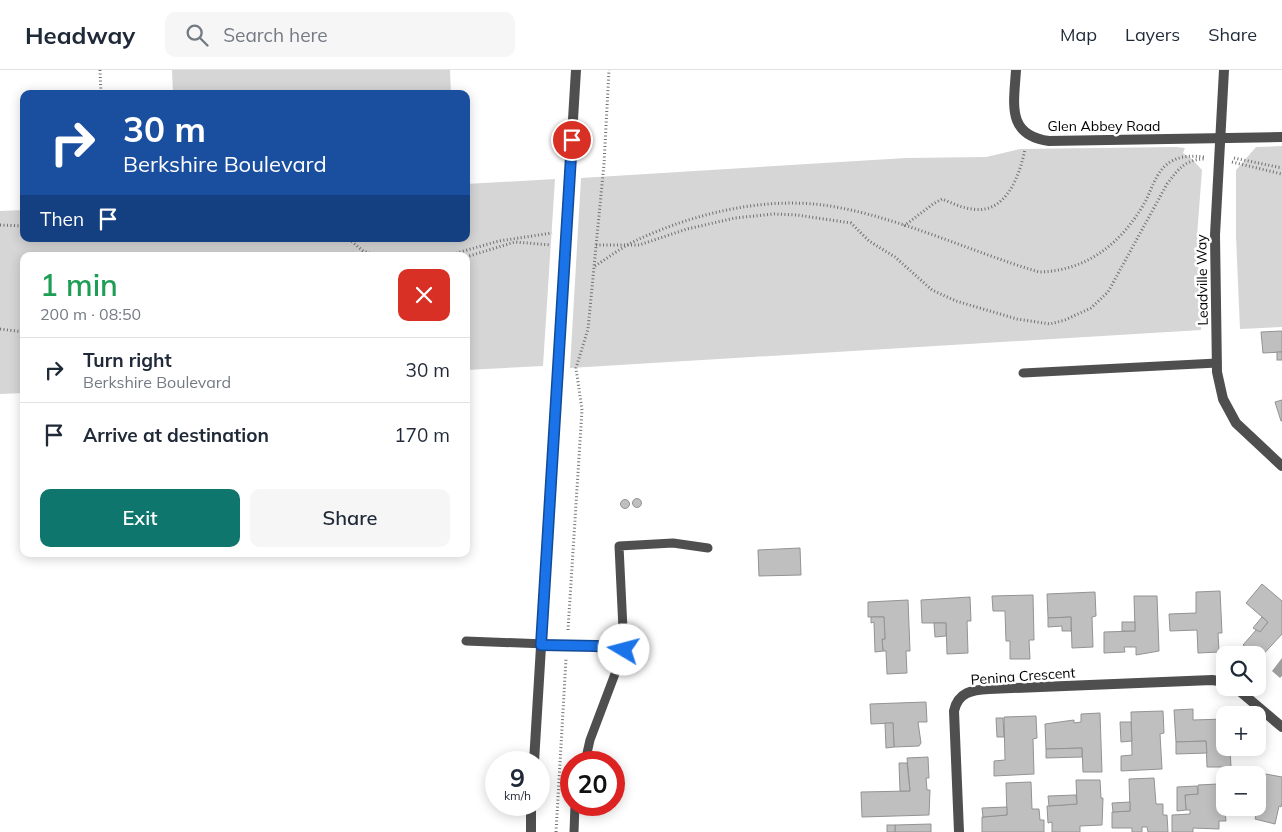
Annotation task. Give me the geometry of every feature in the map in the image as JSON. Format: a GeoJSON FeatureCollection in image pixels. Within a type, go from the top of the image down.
{"type":"FeatureCollection","features":[{"type":"Feature","properties":{"kind":"street"},"geometry":{"type":"LineString","coordinates":[[535,751],[576,70]]}},
{"type":"Feature","properties":{"kind":"street","name":"Glen Abbey Road"},"geometry":{"type":"LineString","coordinates":[[1016,70],[1014,113],[1020,129],[1028,136],[1049,141],[1282,137]]}},
{"type":"Feature","properties":{"kind":"street","name":"Leadville Way"},"geometry":{"type":"LineString","coordinates":[[1224,70],[1214,235],[1217,362],[1223,399],[1236,423],[1282,466]]}},
{"type":"Feature","properties":{"kind":"street","name":"Penina Crescent"},"geometry":{"type":"LineString","coordinates":[[959,832],[954,711],[956,704],[966,693],[989,689],[1216,681]]}},
{"type":"Feature","properties":{"kind":"street"},"geometry":{"type":"LineString","coordinates":[[1245,696],[1282,727]]}},
{"type":"Feature","properties":{"kind":"street"},"geometry":{"type":"LineString","coordinates":[[530,830],[531,816]]}},
{"type":"Feature","properties":{"kind":"lane"},"geometry":{"type":"LineString","coordinates":[[1023,374],[1217,362]]}},
{"type":"Feature","properties":{"kind":"lane"},"geometry":{"type":"LineString","coordinates":[[588,751],[624,650],[619,546],[672,543],[708,548]]}},
{"type":"Feature","properties":{"kind":"lane"},"geometry":{"type":"LineString","coordinates":[[466,641],[567,645],[624,650]]}},
{"type":"Feature","properties":{"kind":"lane"},"geometry":{"type":"LineString","coordinates":[[574,832],[575,816]]}},
{"type":"Feature","properties":{"kind":"path"},"geometry":{"type":"LineString","coordinates":[[100,70],[101,90]]}},
{"type":"Feature","properties":{"kind":"path"},"geometry":{"type":"LineString","coordinates":[[556,832],[582,410],[576,368],[588,329],[595,266],[604,164],[609,70]]}},
{"type":"Feature","properties":{"kind":"path"},"geometry":{"type":"LineString","coordinates":[[903,226],[942,199],[972,210],[989,208],[999,204],[1010,191],[1024,156],[1028,136]]}},
{"type":"Feature","properties":{"kind":"path"},"geometry":{"type":"LineString","coordinates":[[595,266],[629,245],[662,230],[728,209],[766,204],[814,204],[860,213],[1039,272],[1056,272],[1080,265],[1100,255],[1124,230],[1144,203],[1158,173],[1171,162],[1185,156],[1220,158],[1282,174]]}},
{"type":"Feature","properties":{"kind":"path"},"geometry":{"type":"LineString","coordinates":[[596,245],[639,245],[687,229],[735,218],[774,214],[824,218],[851,223],[869,241],[895,257],[932,290],[956,301],[1017,320],[1050,324],[1091,308],[1105,296],[1140,237],[1167,184],[1177,170],[1193,159],[1241,158],[1282,168]]}},
{"type":"Feature","properties":{"kind":"path"},"geometry":{"type":"LineString","coordinates":[[0,225],[20,226]]}},
{"type":"Feature","properties":{"kind":"path"},"geometry":{"type":"LineString","coordinates":[[460,252],[499,241],[553,232]]}},
{"type":"Feature","properties":{"kind":"path"},"geometry":{"type":"LineString","coordinates":[[352,242],[366,252]]}},
{"type":"Feature","properties":{"kind":"path"},"geometry":{"type":"LineString","coordinates":[[470,256],[515,242],[552,245]]}},
{"type":"Feature","properties":{"kind":"path"},"geometry":{"type":"LineString","coordinates":[[0,329],[20,332]]}},
{"type":"Feature","properties":{"kind":"shaded area"},"geometry":{"type":"Polygon","coordinates":[[[172,70],[450,70],[451,90],[173,90],[172,70]]]}},
{"type":"Feature","properties":{"kind":"shaded area"},"geometry":{"type":"Polygon","coordinates":[[[1282,146],[1282,327],[1240,329],[1236,236],[1236,170],[1256,147],[1282,146]]]}},
{"type":"Feature","properties":{"kind":"shaded area"},"geometry":{"type":"Polygon","coordinates":[[[1185,148],[1183,153],[1192,159],[1202,170],[1197,236],[1201,330],[570,368],[581,178],[906,158],[986,157],[1020,149],[1185,148]]]}},
{"type":"Feature","properties":{"kind":"shaded area"},"geometry":{"type":"Polygon","coordinates":[[[555,179],[543,366],[470,370],[470,252],[20,252],[20,393],[0,394],[0,211],[20,210],[20,242],[470,242],[470,184],[555,179]]]}},
{"type":"Feature","properties":{"kind":"shaded area"},"geometry":{"type":"Polygon","coordinates":[[[1282,658],[1282,676],[1280,678],[1272,671],[1282,658]]]}},
{"type":"Feature","properties":{"kind":"building"},"geometry":{"type":"Polygon","coordinates":[[[1282,331],[1282,352],[1263,353],[1261,332],[1282,331]]]}},
{"type":"Feature","properties":{"kind":"building"},"geometry":{"type":"Polygon","coordinates":[[[1277,352],[1282,352],[1282,360],[1277,360],[1277,352]]]}},
{"type":"Feature","properties":{"kind":"building"},"geometry":{"type":"Polygon","coordinates":[[[1282,400],[1282,421],[1281,421],[1275,402],[1282,400]]]}},
{"type":"Feature","properties":{"kind":"building"},"geometry":{"type":"Polygon","coordinates":[[[637,498],[642,503],[637,508],[632,503],[637,498]]]}},
{"type":"Feature","properties":{"kind":"building"},"geometry":{"type":"Polygon","coordinates":[[[625,499],[630,504],[625,509],[620,504],[625,499]]]}},
{"type":"Feature","properties":{"kind":"building"},"geometry":{"type":"Polygon","coordinates":[[[800,548],[801,575],[759,576],[758,550],[800,548]]]}},
{"type":"Feature","properties":{"kind":"building"},"geometry":{"type":"Polygon","coordinates":[[[1262,584],[1282,601],[1282,634],[1266,651],[1266,646],[1243,645],[1257,629],[1260,632],[1268,622],[1246,603],[1262,584]]]}},
{"type":"Feature","properties":{"kind":"building"},"geometry":{"type":"Polygon","coordinates":[[[1220,591],[1222,633],[1218,633],[1219,646],[1216,646],[1216,652],[1198,653],[1197,630],[1170,631],[1169,614],[1196,613],[1196,592],[1220,591]]]}},
{"type":"Feature","properties":{"kind":"building"},"geometry":{"type":"Polygon","coordinates":[[[1095,592],[1096,616],[1092,617],[1093,647],[1072,648],[1071,617],[1048,618],[1047,594],[1095,592]]]}},
{"type":"Feature","properties":{"kind":"building"},"geometry":{"type":"Polygon","coordinates":[[[1033,595],[1034,640],[1029,640],[1030,659],[1010,659],[1010,641],[1006,641],[1005,611],[993,611],[992,596],[1033,595]]]}},
{"type":"Feature","properties":{"kind":"building"},"geometry":{"type":"Polygon","coordinates":[[[1134,596],[1157,596],[1159,651],[1136,655],[1136,647],[1124,647],[1125,652],[1104,653],[1104,632],[1135,631],[1134,596]]]}},
{"type":"Feature","properties":{"kind":"building"},"geometry":{"type":"Polygon","coordinates":[[[970,597],[971,621],[967,621],[968,653],[947,654],[946,623],[922,623],[921,600],[970,597]]]}},
{"type":"Feature","properties":{"kind":"building"},"geometry":{"type":"Polygon","coordinates":[[[908,600],[910,651],[906,651],[907,673],[887,674],[886,651],[883,651],[882,639],[885,639],[884,617],[868,617],[868,602],[908,600]]]}},
{"type":"Feature","properties":{"kind":"building"},"geometry":{"type":"Polygon","coordinates":[[[871,617],[884,617],[885,639],[882,639],[883,651],[875,652],[874,622],[871,623],[871,617]]]}},
{"type":"Feature","properties":{"kind":"building"},"geometry":{"type":"Polygon","coordinates":[[[1071,617],[1071,631],[1062,631],[1062,626],[1048,627],[1048,618],[1071,617]]]}},
{"type":"Feature","properties":{"kind":"building"},"geometry":{"type":"Polygon","coordinates":[[[1262,617],[1268,622],[1260,632],[1253,628],[1262,617]]]}},
{"type":"Feature","properties":{"kind":"building"},"geometry":{"type":"Polygon","coordinates":[[[1122,622],[1135,622],[1135,631],[1122,631],[1122,622]]]}},
{"type":"Feature","properties":{"kind":"building"},"geometry":{"type":"Polygon","coordinates":[[[934,623],[946,623],[946,636],[935,637],[934,623]]]}},
{"type":"Feature","properties":{"kind":"building"},"geometry":{"type":"Polygon","coordinates":[[[926,702],[927,722],[918,722],[921,743],[919,746],[894,747],[893,723],[871,724],[870,704],[926,702]]]}},
{"type":"Feature","properties":{"kind":"building"},"geometry":{"type":"Polygon","coordinates":[[[1193,709],[1193,720],[1216,719],[1216,756],[1230,756],[1231,766],[1207,767],[1206,741],[1176,742],[1174,710],[1193,709]]]}},
{"type":"Feature","properties":{"kind":"building"},"geometry":{"type":"Polygon","coordinates":[[[1163,711],[1164,733],[1160,734],[1162,769],[1121,771],[1121,756],[1132,755],[1131,712],[1163,711]]]}},
{"type":"Feature","properties":{"kind":"building"},"geometry":{"type":"Polygon","coordinates":[[[1100,713],[1102,772],[1083,772],[1082,748],[1046,749],[1045,724],[1074,720],[1074,723],[1081,722],[1081,714],[1100,713]]]}},
{"type":"Feature","properties":{"kind":"building"},"geometry":{"type":"Polygon","coordinates":[[[1036,716],[1037,738],[1033,739],[1034,774],[994,776],[994,761],[1005,760],[1004,717],[1036,716]]]}},
{"type":"Feature","properties":{"kind":"building"},"geometry":{"type":"Polygon","coordinates":[[[996,718],[1003,718],[1004,737],[997,737],[996,718]]]}},
{"type":"Feature","properties":{"kind":"building"},"geometry":{"type":"Polygon","coordinates":[[[1120,722],[1131,722],[1132,741],[1121,742],[1120,722]]]}},
{"type":"Feature","properties":{"kind":"building"},"geometry":{"type":"Polygon","coordinates":[[[885,723],[893,723],[894,747],[886,748],[885,723]]]}},
{"type":"Feature","properties":{"kind":"building"},"geometry":{"type":"Polygon","coordinates":[[[1206,741],[1207,753],[1176,754],[1176,742],[1206,741]]]}},
{"type":"Feature","properties":{"kind":"building"},"geometry":{"type":"Polygon","coordinates":[[[1082,748],[1082,757],[1046,758],[1046,749],[1082,748]]]}},
{"type":"Feature","properties":{"kind":"building"},"geometry":{"type":"Polygon","coordinates":[[[928,757],[929,778],[926,778],[927,790],[930,790],[929,815],[862,817],[861,792],[910,791],[907,758],[928,757]]]}},
{"type":"Feature","properties":{"kind":"building"},"geometry":{"type":"Polygon","coordinates":[[[899,763],[907,763],[910,791],[900,791],[899,763]]]}},
{"type":"Feature","properties":{"kind":"building"},"geometry":{"type":"Polygon","coordinates":[[[1266,774],[1282,777],[1282,803],[1281,807],[1279,806],[1275,824],[1255,819],[1256,816],[1266,816],[1266,774]]]}},
{"type":"Feature","properties":{"kind":"building"},"geometry":{"type":"Polygon","coordinates":[[[1154,778],[1156,804],[1163,804],[1163,815],[1167,815],[1168,832],[1148,832],[1147,827],[1142,827],[1142,832],[1132,832],[1132,828],[1112,828],[1112,812],[1130,811],[1129,779],[1154,778]]]}},
{"type":"Feature","properties":{"kind":"building"},"geometry":{"type":"Polygon","coordinates":[[[1076,780],[1100,780],[1101,798],[1103,798],[1102,825],[1080,826],[1080,832],[1052,832],[1052,822],[1048,823],[1047,806],[1077,804],[1076,780]]]}},
{"type":"Feature","properties":{"kind":"building"},"geometry":{"type":"Polygon","coordinates":[[[1031,782],[1032,809],[1039,809],[1040,820],[1044,820],[1044,832],[982,832],[982,817],[1007,815],[1006,783],[1031,782]]]}},
{"type":"Feature","properties":{"kind":"building"},"geometry":{"type":"Polygon","coordinates":[[[1216,784],[1216,816],[1226,816],[1226,821],[1219,821],[1219,829],[1193,828],[1193,832],[1172,832],[1172,815],[1190,814],[1190,810],[1186,810],[1185,795],[1198,794],[1198,785],[1216,784]]]}},
{"type":"Feature","properties":{"kind":"building"},"geometry":{"type":"Polygon","coordinates":[[[1197,786],[1198,794],[1185,795],[1186,810],[1177,811],[1177,787],[1197,786]]]}},
{"type":"Feature","properties":{"kind":"building"},"geometry":{"type":"Polygon","coordinates":[[[1076,795],[1077,804],[1049,806],[1048,796],[1076,795]]]}},
{"type":"Feature","properties":{"kind":"building"},"geometry":{"type":"Polygon","coordinates":[[[1130,802],[1130,811],[1113,812],[1112,803],[1130,802]]]}},
{"type":"Feature","properties":{"kind":"building"},"geometry":{"type":"Polygon","coordinates":[[[1007,807],[1007,815],[983,817],[982,808],[1007,807]]]}},
{"type":"Feature","properties":{"kind":"building"},"geometry":{"type":"Polygon","coordinates":[[[931,824],[931,832],[895,832],[895,825],[931,824]]]}},
{"type":"Feature","properties":{"kind":"building"},"geometry":{"type":"Polygon","coordinates":[[[887,825],[895,825],[895,832],[887,832],[887,825]]]}},
{"type":"Feature","properties":{"kind":"route"},"geometry":{"type":"LineString","coordinates":[[572,140],[541,645],[596,646],[624,650]]}}]}
